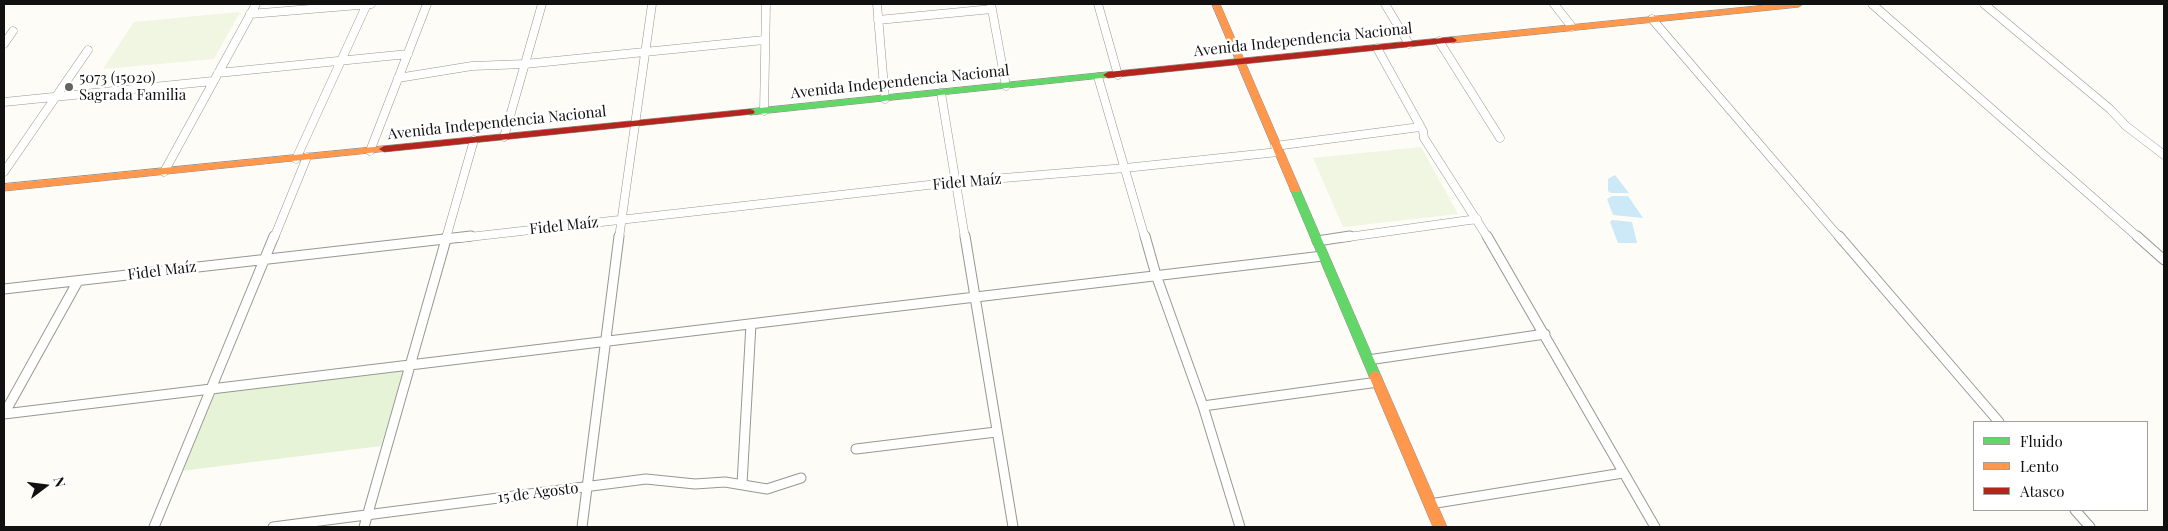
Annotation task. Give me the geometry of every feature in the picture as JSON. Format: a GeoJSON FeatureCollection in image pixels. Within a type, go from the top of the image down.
{"type":"FeatureCollection","features":[{"type":"Feature","properties":{"kind":"main road"},"geometry":{"type":"LineString","coordinates":[[1216,4],[1239,62],[1440,527]]}},
{"type":"Feature","properties":{"kind":"main road","name":"Avenida Independencia Nacional"},"geometry":{"type":"LineString","coordinates":[[4,188],[1799,4]]}},
{"type":"Feature","properties":{"kind":"street"},"geometry":{"type":"LineString","coordinates":[[164,172],[256,4]]}},
{"type":"Feature","properties":{"kind":"street"},"geometry":{"type":"LineString","coordinates":[[154,527],[264,260],[301,158],[367,4]]}},
{"type":"Feature","properties":{"kind":"street"},"geometry":{"type":"LineString","coordinates":[[250,14],[371,4]]}},
{"type":"Feature","properties":{"kind":"street"},"geometry":{"type":"LineString","coordinates":[[370,151],[427,4]]}},
{"type":"Feature","properties":{"kind":"street"},"geometry":{"type":"LineString","coordinates":[[504,138],[542,4]]}},
{"type":"Feature","properties":{"kind":"street"},"geometry":{"type":"LineString","coordinates":[[582,527],[604,343],[652,4]]}},
{"type":"Feature","properties":{"kind":"street"},"geometry":{"type":"LineString","coordinates":[[764,111],[766,4]]}},
{"type":"Feature","properties":{"kind":"street"},"geometry":{"type":"LineString","coordinates":[[877,4],[885,99]]}},
{"type":"Feature","properties":{"kind":"street"},"geometry":{"type":"LineString","coordinates":[[1098,4],[1118,75]]}},
{"type":"Feature","properties":{"kind":"street"},"geometry":{"type":"LineString","coordinates":[[1385,4],[1409,44]]}},
{"type":"Feature","properties":{"kind":"street"},"geometry":{"type":"LineString","coordinates":[[1554,4],[1572,27]]}},
{"type":"Feature","properties":{"kind":"street"},"geometry":{"type":"LineString","coordinates":[[1872,4],[2164,260]]}},
{"type":"Feature","properties":{"kind":"street"},"geometry":{"type":"LineString","coordinates":[[1984,4],[2110,109],[2126,126],[2164,155]]}},
{"type":"Feature","properties":{"kind":"street"},"geometry":{"type":"LineString","coordinates":[[878,20],[992,7],[1006,86]]}},
{"type":"Feature","properties":{"kind":"street"},"geometry":{"type":"LineString","coordinates":[[1652,19],[1998,421]]}},
{"type":"Feature","properties":{"kind":"street"},"geometry":{"type":"LineString","coordinates":[[4,44],[13,31]]}},
{"type":"Feature","properties":{"kind":"street"},"geometry":{"type":"LineString","coordinates":[[398,78],[472,66],[525,64],[764,40]]}},
{"type":"Feature","properties":{"kind":"street"},"geometry":{"type":"LineString","coordinates":[[1439,41],[1500,138]]}},
{"type":"Feature","properties":{"kind":"street"},"geometry":{"type":"LineString","coordinates":[[1377,48],[1420,126],[1424,138],[1477,219],[1545,334],[1622,473],[1655,527]]}},
{"type":"Feature","properties":{"kind":"street"},"geometry":{"type":"LineString","coordinates":[[4,172],[88,50]]}},
{"type":"Feature","properties":{"kind":"street"},"geometry":{"type":"LineString","coordinates":[[218,73],[408,54]]}},
{"type":"Feature","properties":{"kind":"street"},"geometry":{"type":"LineString","coordinates":[[1098,77],[1156,275],[1204,406],[1240,527]]}},
{"type":"Feature","properties":{"kind":"street"},"geometry":{"type":"LineString","coordinates":[[4,102],[213,81]]}},
{"type":"Feature","properties":{"kind":"street"},"geometry":{"type":"LineString","coordinates":[[941,93],[1013,527]]}},
{"type":"Feature","properties":{"kind":"street","name":"Fidel Maíz"},"geometry":{"type":"LineString","coordinates":[[4,289],[955,182],[1125,168],[1277,149],[1420,126]]}},
{"type":"Feature","properties":{"kind":"street"},"geometry":{"type":"LineString","coordinates":[[364,527],[448,238],[474,140]]}},
{"type":"Feature","properties":{"kind":"street"},"geometry":{"type":"LineString","coordinates":[[1317,241],[1477,219]]}},
{"type":"Feature","properties":{"kind":"street"},"geometry":{"type":"LineString","coordinates":[[4,414],[409,368],[974,296],[1323,256]]}},
{"type":"Feature","properties":{"kind":"street"},"geometry":{"type":"LineString","coordinates":[[4,414],[78,281]]}},
{"type":"Feature","properties":{"kind":"street"},"geometry":{"type":"LineString","coordinates":[[742,484],[751,324]]}},
{"type":"Feature","properties":{"kind":"street"},"geometry":{"type":"LineString","coordinates":[[1368,360],[1545,334]]}},
{"type":"Feature","properties":{"kind":"street"},"geometry":{"type":"LineString","coordinates":[[1204,406],[1378,382]]}},
{"type":"Feature","properties":{"kind":"street"},"geometry":{"type":"LineString","coordinates":[[856,449],[996,432]]}},
{"type":"Feature","properties":{"kind":"street"},"geometry":{"type":"LineString","coordinates":[[1430,504],[1622,473]]}},
{"type":"Feature","properties":{"kind":"street","name":"15 de Agosto"},"geometry":{"type":"LineString","coordinates":[[273,527],[646,479],[671,480],[695,484],[742,484],[775,488],[801,478]]}},
{"type":"Feature","properties":{"kind":"street"},"geometry":{"type":"LineString","coordinates":[[2075,511],[2090,527]]}},
{"type":"Feature","properties":{"kind":"green space"},"geometry":{"type":"Polygon","coordinates":[[[240,12],[214,59],[103,69],[134,22],[240,12]]]}},
{"type":"Feature","properties":{"kind":"green space"},"geometry":{"type":"Polygon","coordinates":[[[1421,147],[1458,214],[1343,227],[1313,158],[1421,147]]]}},
{"type":"Feature","properties":{"kind":"green space"},"geometry":{"type":"Polygon","coordinates":[[[404,370],[381,446],[181,471],[215,390],[404,370]]]}},
{"type":"Feature","properties":{"kind":"water"},"geometry":{"type":"Polygon","coordinates":[[[1615,175],[1629,193],[1611,193],[1608,191],[1608,179],[1615,175]]]}},
{"type":"Feature","properties":{"kind":"water"},"geometry":{"type":"Polygon","coordinates":[[[1612,196],[1628,196],[1643,218],[1613,215],[1607,199],[1612,196]]]}},
{"type":"Feature","properties":{"kind":"water"},"geometry":{"type":"Polygon","coordinates":[[[1612,220],[1632,222],[1637,243],[1618,243],[1610,222],[1612,220]]]}},
{"type":"Feature","properties":{"kind":"traffic: fast"},"geometry":{"type":"LineString","coordinates":[[750,112],[1108,75]]}},
{"type":"Feature","properties":{"kind":"traffic: fast"},"geometry":{"type":"LineString","coordinates":[[1295,189],[1375,376]]}},
{"type":"Feature","properties":{"kind":"traffic: slow"},"geometry":{"type":"LineString","coordinates":[[1216,4],[1295,189]]}},
{"type":"Feature","properties":{"kind":"traffic: slow"},"geometry":{"type":"LineString","coordinates":[[1452,40],[1799,4]]}},
{"type":"Feature","properties":{"kind":"traffic: slow"},"geometry":{"type":"LineString","coordinates":[[4,188],[384,149]]}},
{"type":"Feature","properties":{"kind":"traffic: slow"},"geometry":{"type":"LineString","coordinates":[[1375,376],[1440,527]]}},
{"type":"Feature","properties":{"kind":"traffic: jam"},"geometry":{"type":"LineString","coordinates":[[1108,75],[1452,40]]}},
{"type":"Feature","properties":{"kind":"traffic: jam"},"geometry":{"type":"LineString","coordinates":[[384,149],[750,112]]}},
{"type":"Feature","properties":{"kind":"place","name":"5073 (15020) Sagrada Familia"},"geometry":{"type":"Point","coordinates":[69,87]}}]}
